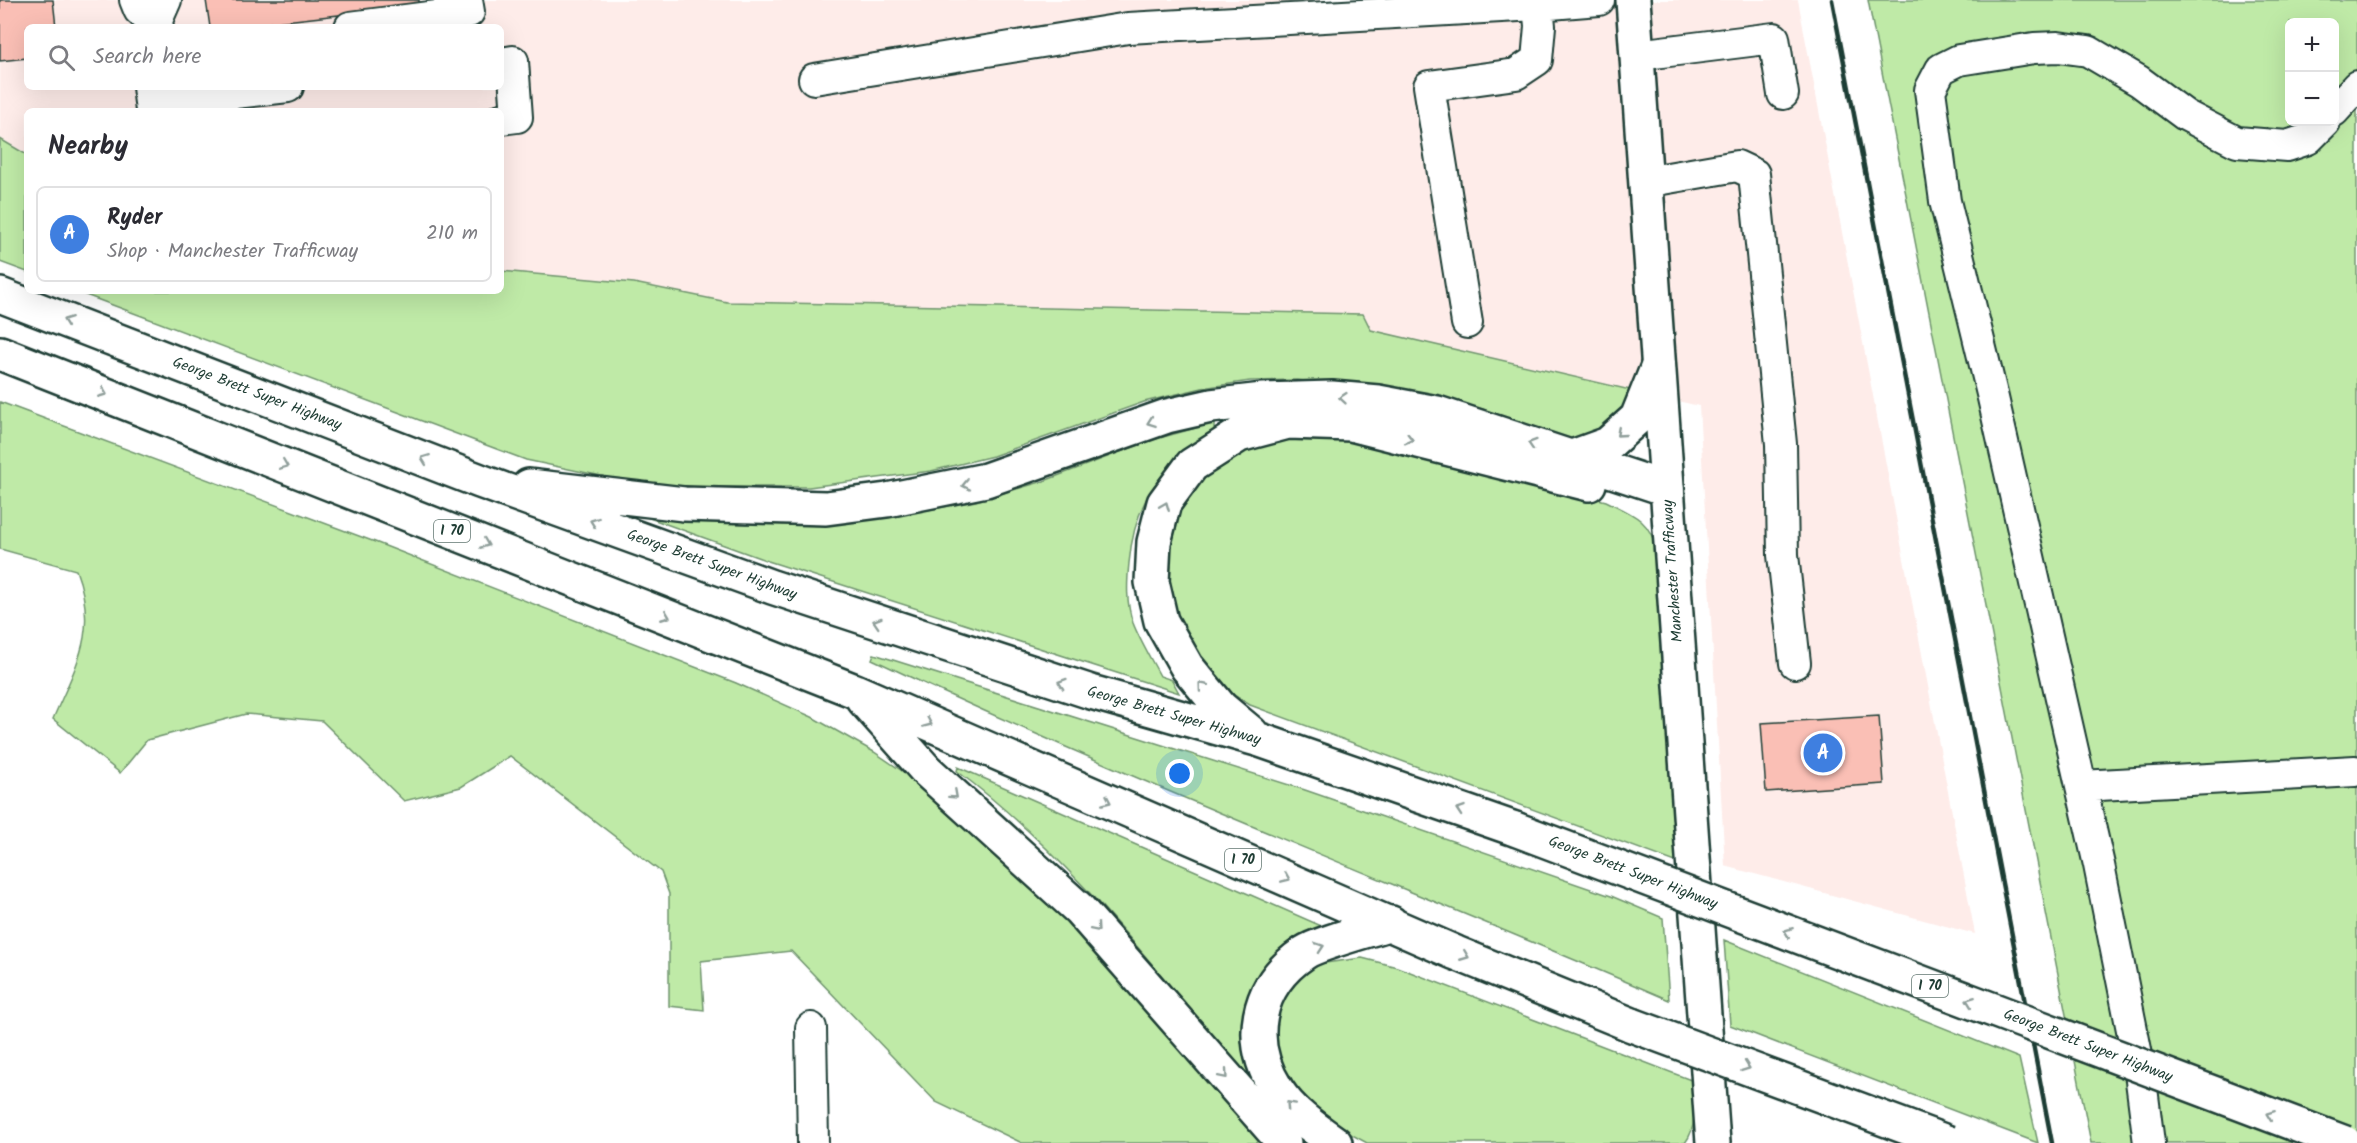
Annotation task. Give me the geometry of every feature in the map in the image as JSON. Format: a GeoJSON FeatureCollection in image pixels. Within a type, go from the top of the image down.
{"type":"FeatureCollection","features":[{"type":"Feature","properties":{"kind":"main road","name":"Manchester Trafficway"},"geometry":{"type":"LineString","coordinates":[[1633,0],[1713,1143]]}},
{"type":"Feature","properties":{"kind":"main road","name":"George Brett Super Highway"},"geometry":{"type":"LineString","coordinates":[[0,295],[480,481],[772,587],[1091,692],[1260,740],[1515,829],[2345,1143]]}},
{"type":"Feature","properties":{"kind":"main road","name":"I 70"},"geometry":{"type":"LineString","coordinates":[[0,353],[855,691],[1632,1025],[1949,1143]]}},
{"type":"Feature","properties":{"kind":"main road"},"geometry":{"type":"LineString","coordinates":[[0,366],[48,371]]}},
{"type":"Feature","properties":{"kind":"main road"},"geometry":{"type":"LineString","coordinates":[[1572,458],[1608,444],[1637,418],[1658,366]]}},
{"type":"Feature","properties":{"kind":"main road"},"geometry":{"type":"LineString","coordinates":[[480,481],[684,504],[826,508],[887,500],[986,480],[1167,416],[1211,406],[1263,400],[1332,398],[1378,402],[1437,413],[1667,489]]}},
{"type":"Feature","properties":{"kind":"main road"},"geometry":{"type":"LineString","coordinates":[[1260,740],[1221,708],[1186,667],[1161,621],[1152,582],[1154,542],[1164,503],[1192,465],[1239,435],[1288,422],[1351,424],[1590,484],[1667,489]]}},
{"type":"Feature","properties":{"kind":"main road"},"geometry":{"type":"LineString","coordinates":[[855,691],[926,770],[1079,909],[1284,1143]]}},
{"type":"Feature","properties":{"kind":"main road"},"geometry":{"type":"LineString","coordinates":[[1335,1143],[1305,1121],[1278,1092],[1263,1064],[1258,1038],[1262,1006],[1276,977],[1305,952],[1391,923]]}},
{"type":"Feature","properties":{"kind":"street"},"geometry":{"type":"LineString","coordinates":[[374,24],[469,12],[467,0]]}},
{"type":"Feature","properties":{"kind":"street"},"geometry":{"type":"LineString","coordinates":[[814,79],[1128,28],[1599,0]]}},
{"type":"Feature","properties":{"kind":"street"},"geometry":{"type":"LineString","coordinates":[[1467,323],[1429,86],[1516,74],[1537,60],[1540,26],[1538,5]]}},
{"type":"Feature","properties":{"kind":"street"},"geometry":{"type":"LineString","coordinates":[[1637,55],[1774,38],[1784,94]]}},
{"type":"Feature","properties":{"kind":"street"},"geometry":{"type":"LineString","coordinates":[[2149,1143],[2139,1065],[2080,786],[1945,201],[1930,90],[1941,69],[1959,60],[2034,48],[2058,47],[2088,51],[2139,81],[2185,115],[2237,142],[2287,146],[2308,139],[2321,126]]}},
{"type":"Feature","properties":{"kind":"street"},"geometry":{"type":"LineString","coordinates":[[504,62],[513,61],[518,117],[504,119]]}},
{"type":"Feature","properties":{"kind":"street"},"geometry":{"type":"LineString","coordinates":[[2339,106],[2357,86]]}},
{"type":"Feature","properties":{"kind":"street"},"geometry":{"type":"LineString","coordinates":[[159,97],[249,90]]}},
{"type":"Feature","properties":{"kind":"street"},"geometry":{"type":"LineString","coordinates":[[1645,182],[1737,166],[1754,174],[1781,444],[1783,555],[1795,663]]}},
{"type":"Feature","properties":{"kind":"street"},"geometry":{"type":"LineString","coordinates":[[2080,786],[2355,771]]}},
{"type":"Feature","properties":{"kind":"street"},"geometry":{"type":"LineString","coordinates":[[811,1028],[813,1143]]}},
{"type":"Feature","properties":{"kind":"shaded area"},"geometry":{"type":"Polygon","coordinates":[[[0,0],[1798,0],[1975,934],[1725,866],[1699,406],[1371,330],[1363,314],[727,302],[634,283],[504,271],[504,108],[24,108],[24,153],[0,139],[0,0]]]}},
{"type":"Feature","properties":{"kind":"green space"},"geometry":{"type":"Polygon","coordinates":[[[1868,0],[2357,0],[2357,1143],[2091,1143],[1868,0]]]}},
{"type":"Feature","properties":{"kind":"green space"},"geometry":{"type":"Polygon","coordinates":[[[0,139],[24,153],[24,271],[0,262],[0,139]]]}},
{"type":"Feature","properties":{"kind":"green space"},"geometry":{"type":"Polygon","coordinates":[[[504,271],[634,283],[727,302],[1363,314],[1371,330],[1639,392],[1630,413],[1577,444],[1537,435],[1483,409],[1422,396],[1297,380],[1250,381],[1202,388],[1144,402],[993,456],[931,471],[809,487],[673,487],[630,482],[526,460],[83,294],[504,294],[504,271]]]}},
{"type":"Feature","properties":{"kind":"green space"},"geometry":{"type":"Polygon","coordinates":[[[0,402],[375,542],[736,683],[812,717],[874,752],[923,785],[1025,873],[1122,981],[1261,1143],[1022,1143],[936,1102],[791,951],[701,961],[704,1010],[669,1006],[669,894],[661,872],[510,756],[461,787],[404,801],[322,721],[246,714],[147,740],[120,773],[53,719],[82,646],[85,629],[83,592],[76,570],[0,549],[0,402]]]}},
{"type":"Feature","properties":{"kind":"green space"},"geometry":{"type":"Polygon","coordinates":[[[1214,423],[1214,430],[1166,471],[1154,486],[1138,520],[1129,563],[1129,608],[1133,623],[1160,676],[1172,680],[1179,693],[768,561],[644,516],[834,523],[889,517],[976,501],[1044,481],[1152,440],[1214,423]]]}},
{"type":"Feature","properties":{"kind":"green space"},"geometry":{"type":"Polygon","coordinates":[[[1292,431],[1368,439],[1606,501],[1638,518],[1644,524],[1656,548],[1678,863],[1250,705],[1216,684],[1165,602],[1164,538],[1175,512],[1198,479],[1224,456],[1292,431]]]}},
{"type":"Feature","properties":{"kind":"green space"},"geometry":{"type":"Polygon","coordinates":[[[874,654],[1305,790],[1611,896],[1663,918],[1669,1000],[1069,749],[872,659],[874,654]]]}},
{"type":"Feature","properties":{"kind":"green space"},"geometry":{"type":"Polygon","coordinates":[[[958,767],[1326,928],[1280,951],[1262,972],[1244,1043],[1249,1074],[1259,1092],[1117,923],[1041,843],[957,771],[958,767]]]}},
{"type":"Feature","properties":{"kind":"green space"},"geometry":{"type":"Polygon","coordinates":[[[1724,940],[2019,1058],[2038,1143],[1730,1025],[1724,940]]]}},
{"type":"Feature","properties":{"kind":"green space"},"geometry":{"type":"Polygon","coordinates":[[[1362,958],[1397,967],[1691,1080],[1694,1121],[1689,1136],[1685,1143],[1367,1143],[1347,1132],[1317,1110],[1290,1083],[1279,1063],[1274,1026],[1279,1005],[1289,986],[1303,972],[1318,964],[1362,958]]]}},
{"type":"Feature","properties":{"kind":"building"},"geometry":{"type":"Polygon","coordinates":[[[0,0],[53,0],[56,24],[24,24],[24,58],[0,61],[0,0]]]}},
{"type":"Feature","properties":{"kind":"building"},"geometry":{"type":"Polygon","coordinates":[[[206,0],[419,0],[419,6],[259,24],[210,24],[206,0]]]}},
{"type":"Feature","properties":{"kind":"building"},"geometry":{"type":"Polygon","coordinates":[[[1879,716],[1884,784],[1766,792],[1761,723],[1879,716]]]}},
{"type":"Feature","properties":{"kind":"railway"},"geometry":{"type":"LineString","coordinates":[[1832,0],[2052,1143]]}},
{"type":"Feature","properties":{"kind":"place","name":"Ryder"},"geometry":{"type":"Point","coordinates":[1823,753]}}]}
